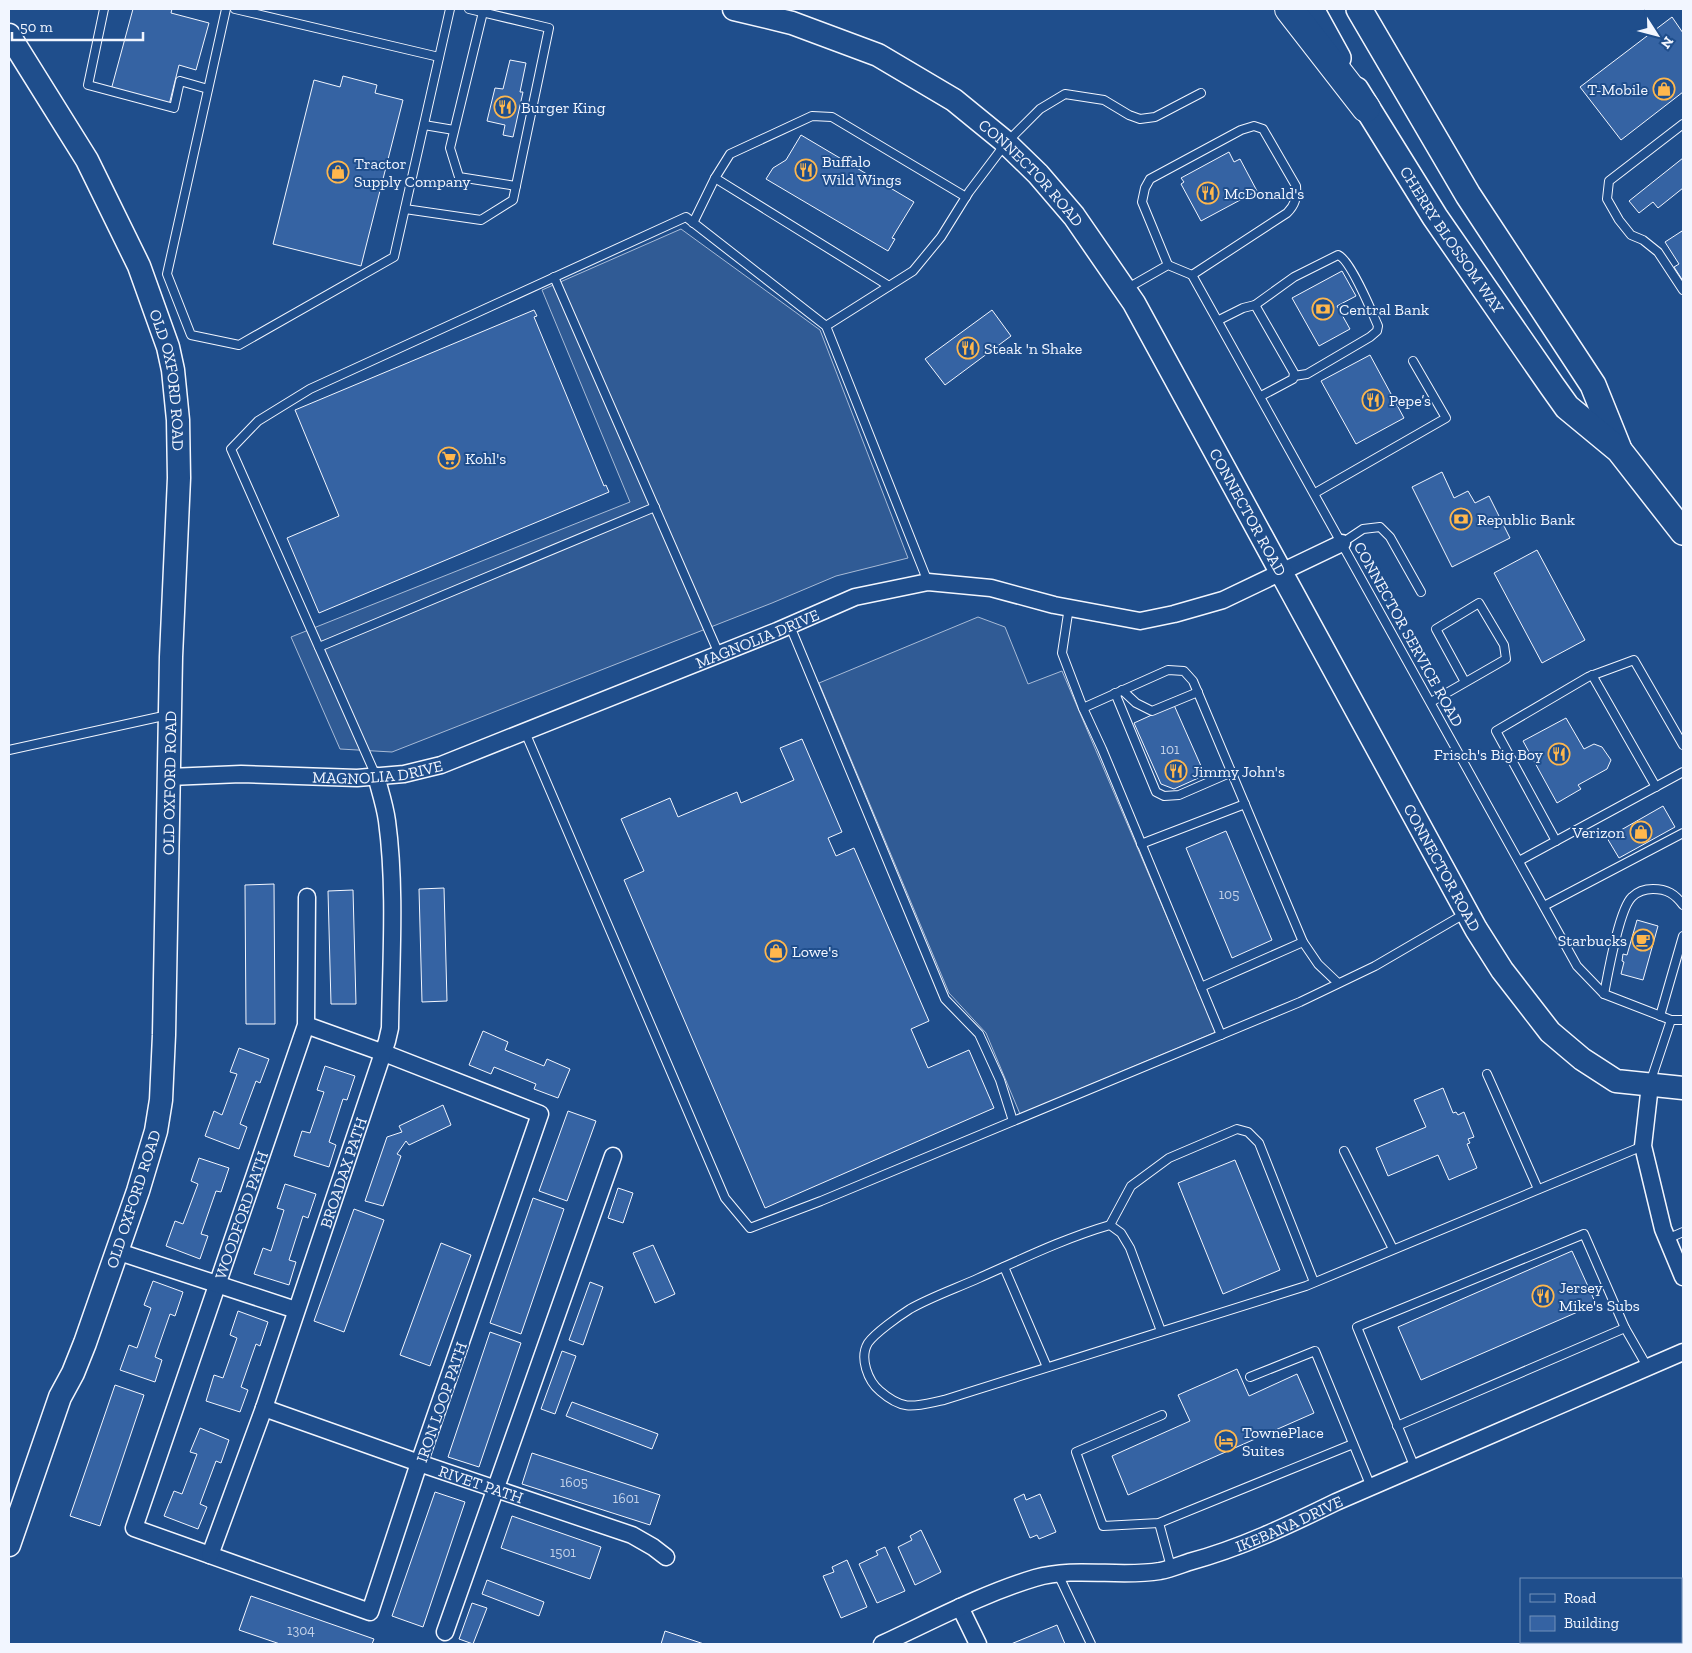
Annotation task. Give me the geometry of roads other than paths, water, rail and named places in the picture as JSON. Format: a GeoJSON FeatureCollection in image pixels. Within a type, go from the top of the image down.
{"type":"FeatureCollection","features":[{"type":"Feature","properties":{"kind":"highway"},"geometry":{"type":"LineString","coordinates":[[1289,9],[1366,108]]}},
{"type":"Feature","properties":{"kind":"main road","name":"CHERRY BLOSSOM WAY"},"geometry":{"type":"LineString","coordinates":[[1311,9],[1366,108],[1435,217],[1524,348],[1567,407],[1618,450],[1683,532]]}},
{"type":"Feature","properties":{"kind":"main road","name":"CHERRY BLOSSOM WAY"},"geometry":{"type":"LineString","coordinates":[[1359,9],[1468,195],[1593,385],[1618,450]]}},
{"type":"Feature","properties":{"kind":"street","name":"CONNECTOR ROAD"},"geometry":{"type":"LineString","coordinates":[[734,9],[792,23],[878,55],[954,100],[1006,143],[1038,174],[1074,216],[1134,303],[1468,912],[1502,970],[1550,1032],[1582,1059],[1616,1081],[1683,1088]]}},
{"type":"Feature","properties":{"kind":"street","name":"OLD OXFORD ROAD"},"geometry":{"type":"LineString","coordinates":[[9,37],[87,160],[139,266],[168,347],[176,394],[179,478],[172,629],[161,1100],[156,1131],[148,1161],[85,1343],[73,1373],[60,1397],[9,1545]]}},
{"type":"Feature","properties":{"kind":"street","name":"MAGNOLIA DRIVE"},"geometry":{"type":"LineString","coordinates":[[169,777],[241,774],[357,778],[404,774],[441,765],[790,626],[855,597],[928,582],[992,588],[1069,607],[1140,621],[1174,614],[1223,600],[1342,543]]}},
{"type":"Feature","properties":{"kind":"street","name":"BROADAX PATH"},"geometry":{"type":"LineString","coordinates":[[210,1555],[264,1408],[384,1053],[390,1028],[391,886],[387,819],[376,776]]}},
{"type":"Feature","properties":{"kind":"street","name":"WOODFORD PATH"},"geometry":{"type":"LineString","coordinates":[[134,1528],[306,1025],[307,897]]}},
{"type":"Feature","properties":{"kind":"street"},"geometry":{"type":"LineString","coordinates":[[306,1025],[384,1053]]}},
{"type":"Feature","properties":{"kind":"street","name":"IRON LOOP PATH"},"geometry":{"type":"LineString","coordinates":[[134,1528],[370,1612],[540,1114],[384,1053]]}},
{"type":"Feature","properties":{"kind":"street"},"geometry":{"type":"LineString","coordinates":[[1650,1085],[1643,1146],[1663,1229],[1683,1277]]}},
{"type":"Feature","properties":{"kind":"street"},"geometry":{"type":"LineString","coordinates":[[446,1632],[613,1156]]}},
{"type":"Feature","properties":{"kind":"street"},"geometry":{"type":"LineString","coordinates":[[116,1251],[296,1310]]}},
{"type":"Feature","properties":{"kind":"street","name":"IKEBANA DRIVE"},"geometry":{"type":"LineString","coordinates":[[882,1644],[960,1607],[1036,1578],[1082,1572],[1139,1574],[1162,1571],[1202,1559],[1253,1540],[1683,1352]]}},
{"type":"Feature","properties":{"kind":"street","name":"RIVET PATH"},"geometry":{"type":"LineString","coordinates":[[264,1408],[632,1535],[653,1546],[666,1557]]}},
{"type":"Feature","properties":{"kind":"street"},"geometry":{"type":"LineString","coordinates":[[960,1607],[978,1644]]}},
{"type":"Feature","properties":{"kind":"lane"},"geometry":{"type":"LineString","coordinates":[[104,9],[88,85],[174,108],[180,81],[208,88]]}},
{"type":"Feature","properties":{"kind":"lane"},"geometry":{"type":"LineString","coordinates":[[226,9],[167,274],[191,335],[239,346],[394,257],[450,9]]}},
{"type":"Feature","properties":{"kind":"lane"},"geometry":{"type":"LineString","coordinates":[[235,9],[439,58]]}},
{"type":"Feature","properties":{"kind":"lane"},"geometry":{"type":"LineString","coordinates":[[405,209],[481,220],[513,200],[549,28],[469,9]]}},
{"type":"Feature","properties":{"kind":"lane"},"geometry":{"type":"LineString","coordinates":[[483,12],[450,148],[459,177],[516,186]]}},
{"type":"Feature","properties":{"kind":"lane"},"geometry":{"type":"LineString","coordinates":[[826,326],[913,271],[941,236],[966,197],[1006,143],[1040,109],[1066,94],[1104,100],[1129,115],[1140,119],[1155,118],[1201,93]]}},
{"type":"Feature","properties":{"kind":"lane"},"geometry":{"type":"LineString","coordinates":[[693,223],[715,178],[730,154],[812,116],[832,117],[966,197]]}},
{"type":"Feature","properties":{"kind":"lane"},"geometry":{"type":"LineString","coordinates":[[1683,124],[1609,181],[1607,199],[1619,220],[1631,235],[1643,240],[1658,252],[1683,290]]}},
{"type":"Feature","properties":{"kind":"lane"},"geometry":{"type":"LineString","coordinates":[[424,125],[454,130]]}},
{"type":"Feature","properties":{"kind":"lane"},"geometry":{"type":"LineString","coordinates":[[1254,126],[1263,129],[1296,186],[1297,195],[1294,206],[1287,213],[1192,275],[1168,265],[1142,202],[1145,188],[1150,179],[1241,130],[1254,126]]}},
{"type":"Feature","properties":{"kind":"lane"},"geometry":{"type":"LineString","coordinates":[[715,178],[889,286]]}},
{"type":"Feature","properties":{"kind":"lane"},"geometry":{"type":"LineString","coordinates":[[376,776],[231,449],[258,420],[310,390],[686,217],[826,326],[928,582]]}},
{"type":"Feature","properties":{"kind":"lane"},"geometry":{"type":"LineString","coordinates":[[1219,320],[1243,308],[1255,306],[1294,278],[1338,255],[1343,257],[1352,272],[1378,326],[1377,331],[1307,374],[1294,376],[1293,379],[1261,396]]}},
{"type":"Feature","properties":{"kind":"lane"},"geometry":{"type":"LineString","coordinates":[[1125,290],[1168,265]]}},
{"type":"Feature","properties":{"kind":"lane","name":"CONNECTOR SERVICE ROAD"},"geometry":{"type":"LineString","coordinates":[[1192,275],[1219,320],[1577,966],[1604,994],[1671,1020],[1683,1020]]}},
{"type":"Feature","properties":{"kind":"lane"},"geometry":{"type":"LineString","coordinates":[[554,278],[719,654]]}},
{"type":"Feature","properties":{"kind":"lane"},"geometry":{"type":"LineString","coordinates":[[1255,306],[1294,376]]}},
{"type":"Feature","properties":{"kind":"lane"},"geometry":{"type":"LineString","coordinates":[[1315,493],[1446,418],[1413,361]]}},
{"type":"Feature","properties":{"kind":"lane"},"geometry":{"type":"LineString","coordinates":[[319,647],[655,508]]}},
{"type":"Feature","properties":{"kind":"lane"},"geometry":{"type":"LineString","coordinates":[[1342,543],[1363,529],[1380,527],[1390,537],[1421,592]]}},
{"type":"Feature","properties":{"kind":"lane"},"geometry":{"type":"LineString","coordinates":[[1431,702],[1506,659],[1504,645],[1479,603],[1436,629],[1465,682]]}},
{"type":"Feature","properties":{"kind":"lane"},"geometry":{"type":"LineString","coordinates":[[1069,607],[1062,653],[1083,708],[1221,1035]]}},
{"type":"Feature","properties":{"kind":"lane"},"geometry":{"type":"LineString","coordinates":[[790,626],[945,999],[979,1034],[1000,1080],[1013,1121]]}},
{"type":"Feature","properties":{"kind":"lane"},"geometry":{"type":"LineString","coordinates":[[1556,841],[1496,731],[1592,675],[1634,660],[1683,745]]}},
{"type":"Feature","properties":{"kind":"lane"},"geometry":{"type":"LineString","coordinates":[[1083,708],[1168,670],[1184,671],[1193,681],[1198,692],[1303,942],[1318,964],[1338,983]]}},
{"type":"Feature","properties":{"kind":"lane"},"geometry":{"type":"LineString","coordinates":[[1592,675],[1656,787]]}},
{"type":"Feature","properties":{"kind":"lane"},"geometry":{"type":"LineString","coordinates":[[1119,692],[1152,711],[1198,692]]}},
{"type":"Feature","properties":{"kind":"lane"},"geometry":{"type":"LineString","coordinates":[[1119,692],[1156,792],[1164,796],[1178,795],[1232,772]]}},
{"type":"Feature","properties":{"kind":"lane"},"geometry":{"type":"LineString","coordinates":[[9,750],[170,715]]}},
{"type":"Feature","properties":{"kind":"lane"},"geometry":{"type":"LineString","coordinates":[[525,732],[725,1198],[750,1228],[821,1201],[1300,1002],[1375,966],[1468,912]]}},
{"type":"Feature","properties":{"kind":"lane"},"geometry":{"type":"LineString","coordinates":[[1519,861],[1683,772]]}},
{"type":"Feature","properties":{"kind":"lane"},"geometry":{"type":"LineString","coordinates":[[1141,844],[1244,804]]}},
{"type":"Feature","properties":{"kind":"lane"},"geometry":{"type":"LineString","coordinates":[[1544,906],[1683,833]]}},
{"type":"Feature","properties":{"kind":"lane"},"geometry":{"type":"LineString","coordinates":[[1604,994],[1622,918],[1631,897],[1644,889],[1663,889],[1676,896],[1683,904]]}},
{"type":"Feature","properties":{"kind":"lane"},"geometry":{"type":"LineString","coordinates":[[1660,1016],[1683,936]]}},
{"type":"Feature","properties":{"kind":"lane"},"geometry":{"type":"LineString","coordinates":[[1201,987],[1303,942]]}},
{"type":"Feature","properties":{"kind":"lane"},"geometry":{"type":"LineString","coordinates":[[1650,1085],[1671,1020]]}},
{"type":"Feature","properties":{"kind":"lane"},"geometry":{"type":"LineString","coordinates":[[1487,1074],[1538,1190]]}},
{"type":"Feature","properties":{"kind":"lane"},"geometry":{"type":"LineString","coordinates":[[1314,1282],[1259,1143],[1248,1132],[1237,1129],[1169,1158],[1131,1186],[1110,1225],[1092,1230],[910,1309],[886,1326],[868,1344],[864,1364],[874,1386],[892,1402],[912,1406],[944,1400],[1314,1282],[1643,1146]]}},
{"type":"Feature","properties":{"kind":"lane"},"geometry":{"type":"LineString","coordinates":[[1344,1151],[1393,1249]]}},
{"type":"Feature","properties":{"kind":"lane"},"geometry":{"type":"LineString","coordinates":[[1110,1225],[1121,1233],[1130,1248],[1161,1331]]}},
{"type":"Feature","properties":{"kind":"lane"},"geometry":{"type":"LineString","coordinates":[[1667,1238],[1683,1232]]}},
{"type":"Feature","properties":{"kind":"lane"},"geometry":{"type":"LineString","coordinates":[[1415,1468],[1357,1327],[1584,1234],[1625,1328],[1648,1368]]}},
{"type":"Feature","properties":{"kind":"lane"},"geometry":{"type":"LineString","coordinates":[[1004,1267],[1047,1367]]}},
{"type":"Feature","properties":{"kind":"lane"},"geometry":{"type":"LineString","coordinates":[[1397,1426],[1625,1328]]}},
{"type":"Feature","properties":{"kind":"lane"},"geometry":{"type":"LineString","coordinates":[[1250,1377],[1315,1351],[1371,1487]]}},
{"type":"Feature","properties":{"kind":"lane"},"geometry":{"type":"LineString","coordinates":[[1162,1415],[1076,1452],[1103,1526],[1159,1523],[1353,1444]]}},
{"type":"Feature","properties":{"kind":"lane"},"geometry":{"type":"LineString","coordinates":[[1159,1523],[1171,1567]]}},
{"type":"Feature","properties":{"kind":"lane"},"geometry":{"type":"LineString","coordinates":[[1058,1574],[1091,1644]]}},
{"type":"Feature","properties":{"kind":"place","name":"T-Mobile"},"geometry":{"type":"Point","coordinates":[1664,89]}},
{"type":"Feature","properties":{"kind":"place","name":"Burger King"},"geometry":{"type":"Point","coordinates":[505,107]}},
{"type":"Feature","properties":{"kind":"place","name":"Buffalo Wild Wings"},"geometry":{"type":"Point","coordinates":[806,170]}},
{"type":"Feature","properties":{"kind":"place","name":"Tractor Supply Company"},"geometry":{"type":"Point","coordinates":[338,172]}},
{"type":"Feature","properties":{"kind":"place","name":"McDonald's"},"geometry":{"type":"Point","coordinates":[1208,193]}},
{"type":"Feature","properties":{"kind":"place","name":"Central Bank"},"geometry":{"type":"Point","coordinates":[1323,309]}},
{"type":"Feature","properties":{"kind":"place","name":"Steak 'n Shake"},"geometry":{"type":"Point","coordinates":[968,348]}},
{"type":"Feature","properties":{"kind":"place","name":"Pepe’s"},"geometry":{"type":"Point","coordinates":[1373,400]}},
{"type":"Feature","properties":{"kind":"place","name":"Kohl's"},"geometry":{"type":"Point","coordinates":[449,458]}},
{"type":"Feature","properties":{"kind":"place","name":"Republic Bank"},"geometry":{"type":"Point","coordinates":[1461,519]}},
{"type":"Feature","properties":{"kind":"place","name":"Frisch's Big Boy"},"geometry":{"type":"Point","coordinates":[1559,754]}},
{"type":"Feature","properties":{"kind":"place","name":"Jimmy John's"},"geometry":{"type":"Point","coordinates":[1176,771]}},
{"type":"Feature","properties":{"kind":"place","name":"Verizon"},"geometry":{"type":"Point","coordinates":[1641,832]}},
{"type":"Feature","properties":{"kind":"place","name":"Starbucks"},"geometry":{"type":"Point","coordinates":[1643,940]}},
{"type":"Feature","properties":{"kind":"place","name":"Lowe's"},"geometry":{"type":"Point","coordinates":[776,951]}},
{"type":"Feature","properties":{"kind":"place","name":"Jersey Mike's Subs"},"geometry":{"type":"Point","coordinates":[1543,1296]}},
{"type":"Feature","properties":{"kind":"place","name":"TownePlace Suites"},"geometry":{"type":"Point","coordinates":[1226,1441]}}]}
